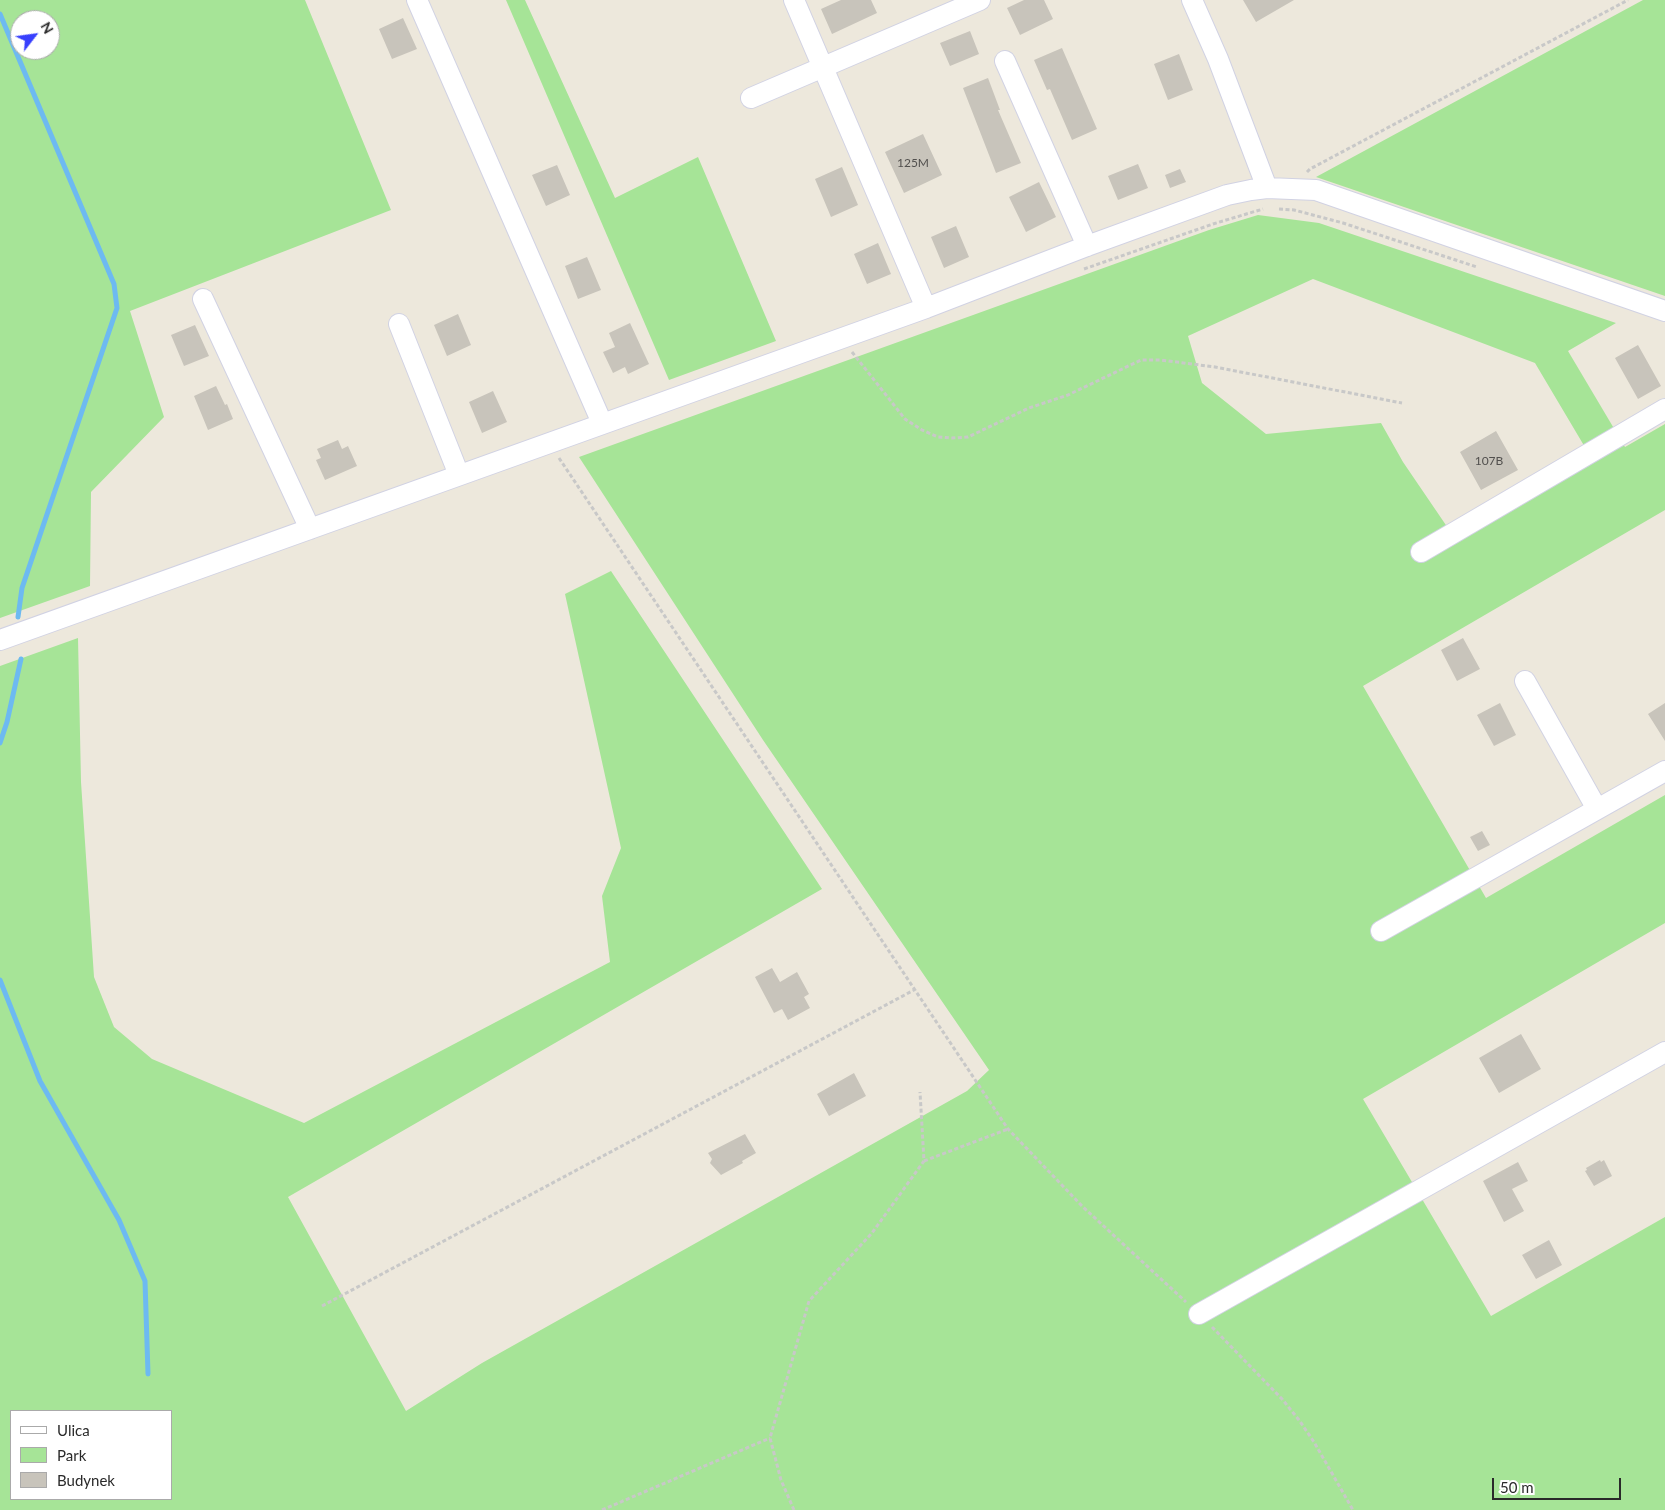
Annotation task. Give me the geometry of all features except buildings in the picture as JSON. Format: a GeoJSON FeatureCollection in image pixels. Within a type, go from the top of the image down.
{"type":"FeatureCollection","features":[{"type":"Feature","properties":{"kind":"street"},"geometry":{"type":"LineString","coordinates":[[417,0],[602,424]]}},
{"type":"Feature","properties":{"kind":"street"},"geometry":{"type":"LineString","coordinates":[[794,0],[926,308]]}},
{"type":"Feature","properties":{"kind":"street"},"geometry":{"type":"LineString","coordinates":[[751,98],[980,0]]}},
{"type":"Feature","properties":{"kind":"street"},"geometry":{"type":"LineString","coordinates":[[1192,0],[1218,59],[1268,198]]}},
{"type":"Feature","properties":{"kind":"street"},"geometry":{"type":"LineString","coordinates":[[1004,61],[1087,246]]}},
{"type":"Feature","properties":{"kind":"street"},"geometry":{"type":"LineString","coordinates":[[0,640],[602,424],[843,348],[926,308],[1227,195],[1251,190],[1268,198],[1290,189],[1316,190],[1665,311]]}},
{"type":"Feature","properties":{"kind":"street"},"geometry":{"type":"LineString","coordinates":[[203,300],[310,528]]}},
{"type":"Feature","properties":{"kind":"street"},"geometry":{"type":"LineString","coordinates":[[399,324],[459,475]]}},
{"type":"Feature","properties":{"kind":"street"},"geometry":{"type":"LineString","coordinates":[[1421,552],[1665,409]]}},
{"type":"Feature","properties":{"kind":"street"},"geometry":{"type":"LineString","coordinates":[[1525,681],[1597,809]]}},
{"type":"Feature","properties":{"kind":"street"},"geometry":{"type":"LineString","coordinates":[[1381,931],[1665,771]]}},
{"type":"Feature","properties":{"kind":"street"},"geometry":{"type":"LineString","coordinates":[[1199,1314],[1665,1052]]}},
{"type":"Feature","properties":{"kind":"path"},"geometry":{"type":"LineString","coordinates":[[1290,189],[1310,169],[1628,0]]}},
{"type":"Feature","properties":{"kind":"path"},"geometry":{"type":"LineString","coordinates":[[1076,271],[1238,216],[1268,198]]}},
{"type":"Feature","properties":{"kind":"path"},"geometry":{"type":"LineString","coordinates":[[1277,208],[1294,210],[1343,223],[1484,270]]}},
{"type":"Feature","properties":{"kind":"path"},"geometry":{"type":"LineString","coordinates":[[843,348],[854,354],[904,419],[922,430],[938,436],[952,438],[968,437],[1029,408],[1068,395],[1141,360],[1161,360],[1215,367],[1402,403]]}},
{"type":"Feature","properties":{"kind":"path"},"geometry":{"type":"LineString","coordinates":[[843,348],[854,354]]}},
{"type":"Feature","properties":{"kind":"path"},"geometry":{"type":"LineString","coordinates":[[854,354],[862,350]]}},
{"type":"Feature","properties":{"kind":"path"},"geometry":{"type":"LineString","coordinates":[[548,443],[1008,1129],[1083,1207],[1199,1314],[1282,1399],[1314,1442],[1353,1510]]}},
{"type":"Feature","properties":{"kind":"path"},"geometry":{"type":"LineString","coordinates":[[551,463],[569,456]]}},
{"type":"Feature","properties":{"kind":"path"},"geometry":{"type":"LineString","coordinates":[[322,1306],[914,990]]}},
{"type":"Feature","properties":{"kind":"path"},"geometry":{"type":"LineString","coordinates":[[920,1092],[924,1161]]}},
{"type":"Feature","properties":{"kind":"path"},"geometry":{"type":"LineString","coordinates":[[794,1510],[781,1480],[770,1438],[809,1301],[872,1233],[924,1161],[1008,1129]]}},
{"type":"Feature","properties":{"kind":"path"},"geometry":{"type":"LineString","coordinates":[[602,1510],[770,1438]]}},
{"type":"Feature","properties":{"kind":"green space"},"geometry":{"type":"Polygon","coordinates":[[[0,0],[305,0],[391,210],[130,311],[164,417],[91,492],[90,586],[0,618],[0,0]]]}},
{"type":"Feature","properties":{"kind":"green space"},"geometry":{"type":"Polygon","coordinates":[[[506,0],[525,0],[615,198],[698,157],[776,341],[669,380],[506,0]]]}},
{"type":"Feature","properties":{"kind":"green space"},"geometry":{"type":"Polygon","coordinates":[[[1643,0],[1665,0],[1665,296],[1316,177],[1643,0]]]}},
{"type":"Feature","properties":{"kind":"green space"},"geometry":{"type":"Polygon","coordinates":[[[1258,215],[1319,223],[1616,323],[1568,351],[1625,447],[1665,424],[1665,510],[1363,686],[1486,898],[1665,795],[1665,923],[1363,1099],[1491,1316],[1665,1217],[1665,1510],[0,1510],[0,666],[78,638],[81,782],[94,977],[114,1027],[152,1059],[304,1123],[610,962],[602,896],[621,848],[565,594],[611,571],[822,889],[288,1197],[406,1411],[482,1363],[967,1091],[989,1070],[763,740],[579,457],[1209,230],[1258,215]],[[1313,279],[1188,336],[1202,383],[1266,434],[1381,423],[1403,462],[1452,534],[1589,454],[1535,363],[1313,279]]]}},
{"type":"Feature","properties":{"kind":"waterway"},"geometry":{"type":"LineString","coordinates":[[0,14],[114,284],[117,308],[22,588],[18,617]]}},
{"type":"Feature","properties":{"kind":"waterway"},"geometry":{"type":"LineString","coordinates":[[0,743],[7,722],[21,659]]}},
{"type":"Feature","properties":{"kind":"waterway"},"geometry":{"type":"LineString","coordinates":[[0,980],[40,1081],[119,1220],[145,1281],[148,1374]]}}]}
